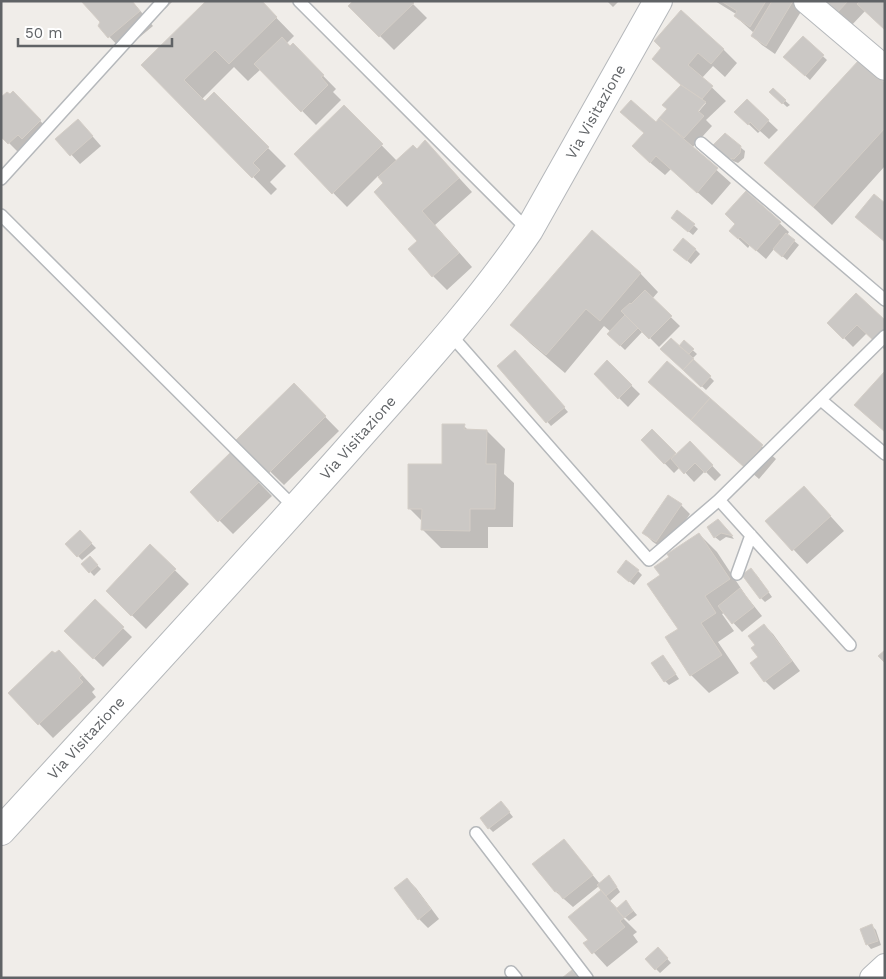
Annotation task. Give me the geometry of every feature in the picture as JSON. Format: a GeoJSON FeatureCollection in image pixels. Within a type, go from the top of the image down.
{"type":"FeatureCollection","features":[{"type":"Feature","properties":{"kind":"street","name":"Via Visitazione"},"geometry":{"type":"LineString","coordinates":[[1,831],[296,508],[450,334],[507,263],[529,230],[658,1]]}},
{"type":"Feature","properties":{"kind":"street"},"geometry":{"type":"LineString","coordinates":[[806,1],[885,68]]}},
{"type":"Feature","properties":{"kind":"street"},"geometry":{"type":"LineString","coordinates":[[872,978],[885,966]]}},
{"type":"Feature","properties":{"kind":"lane"},"geometry":{"type":"LineString","coordinates":[[1,179],[163,1]]}},
{"type":"Feature","properties":{"kind":"lane"},"geometry":{"type":"LineString","coordinates":[[300,1],[529,230]]}},
{"type":"Feature","properties":{"kind":"lane"},"geometry":{"type":"LineString","coordinates":[[701,143],[885,300]]}},
{"type":"Feature","properties":{"kind":"lane"},"geometry":{"type":"LineString","coordinates":[[1,215],[296,508]]}},
{"type":"Feature","properties":{"kind":"lane"},"geometry":{"type":"LineString","coordinates":[[450,334],[649,560],[719,500],[885,336]]}},
{"type":"Feature","properties":{"kind":"lane"},"geometry":{"type":"LineString","coordinates":[[821,400],[885,454]]}},
{"type":"Feature","properties":{"kind":"lane"},"geometry":{"type":"LineString","coordinates":[[719,500],[850,645]]}},
{"type":"Feature","properties":{"kind":"lane"},"geometry":{"type":"LineString","coordinates":[[737,574],[752,535]]}},
{"type":"Feature","properties":{"kind":"lane"},"geometry":{"type":"LineString","coordinates":[[476,833],[587,978]]}},
{"type":"Feature","properties":{"kind":"building"},"geometry":{"type":"Polygon","coordinates":[[[81,1],[132,1],[140,11],[108,38],[98,26],[100,22],[81,1]]]}},
{"type":"Feature","properties":{"kind":"building"},"geometry":{"type":"Polygon","coordinates":[[[206,1],[262,1],[277,17],[229,64],[215,50],[184,80],[205,101],[214,92],[269,147],[253,163],[260,170],[252,178],[141,65],[206,1]]]}},
{"type":"Feature","properties":{"kind":"building"},"geometry":{"type":"Polygon","coordinates":[[[353,1],[412,1],[414,3],[379,37],[348,6],[353,1]]]}},
{"type":"Feature","properties":{"kind":"building"},"geometry":{"type":"Polygon","coordinates":[[[721,1],[766,1],[750,27],[734,16],[737,11],[721,1]]]}},
{"type":"Feature","properties":{"kind":"building"},"geometry":{"type":"Polygon","coordinates":[[[772,1],[793,1],[766,46],[751,36],[772,1]]]}},
{"type":"Feature","properties":{"kind":"building"},"geometry":{"type":"Polygon","coordinates":[[[822,1],[848,1],[836,14],[822,1]]]}},
{"type":"Feature","properties":{"kind":"building"},"geometry":{"type":"Polygon","coordinates":[[[860,1],[885,1],[885,30],[857,4],[860,1]]]}},
{"type":"Feature","properties":{"kind":"building"},"geometry":{"type":"Polygon","coordinates":[[[681,10],[724,49],[711,64],[698,53],[688,65],[713,86],[702,99],[681,85],[652,59],[661,48],[654,41],[681,10]]]}},
{"type":"Feature","properties":{"kind":"building"},"geometry":{"type":"Polygon","coordinates":[[[803,36],[824,55],[805,76],[783,57],[803,36]]]}},
{"type":"Feature","properties":{"kind":"building"},"geometry":{"type":"Polygon","coordinates":[[[282,37],[290,46],[293,43],[324,75],[321,77],[328,85],[301,112],[254,64],[282,37]]]}},
{"type":"Feature","properties":{"kind":"building"},"geometry":{"type":"Polygon","coordinates":[[[859,60],[885,83],[885,128],[813,207],[764,163],[859,60]]]}},
{"type":"Feature","properties":{"kind":"building"},"geometry":{"type":"Polygon","coordinates":[[[681,85],[706,102],[698,111],[704,116],[684,138],[659,118],[667,109],[662,105],[681,85]]]}},
{"type":"Feature","properties":{"kind":"building"},"geometry":{"type":"Polygon","coordinates":[[[773,88],[786,100],[782,104],[769,92],[773,88]]]}},
{"type":"Feature","properties":{"kind":"building"},"geometry":{"type":"Polygon","coordinates":[[[13,91],[41,120],[22,139],[18,135],[8,144],[1,137],[1,97],[7,92],[10,94],[13,91]]]}},
{"type":"Feature","properties":{"kind":"building"},"geometry":{"type":"Polygon","coordinates":[[[747,99],[769,120],[759,131],[750,122],[748,125],[734,112],[747,99]]]}},
{"type":"Feature","properties":{"kind":"building"},"geometry":{"type":"Polygon","coordinates":[[[631,100],[656,122],[659,118],[718,168],[697,193],[656,156],[650,163],[632,146],[644,133],[620,112],[631,100]]]}},
{"type":"Feature","properties":{"kind":"building"},"geometry":{"type":"Polygon","coordinates":[[[344,105],[383,144],[332,194],[294,154],[344,105]]]}},
{"type":"Feature","properties":{"kind":"building"},"geometry":{"type":"Polygon","coordinates":[[[78,119],[93,136],[70,156],[55,139],[78,119]]]}},
{"type":"Feature","properties":{"kind":"building"},"geometry":{"type":"Polygon","coordinates":[[[725,133],[741,146],[740,153],[734,159],[728,158],[713,145],[725,133]]]}},
{"type":"Feature","properties":{"kind":"building"},"geometry":{"type":"Polygon","coordinates":[[[425,140],[459,178],[422,211],[459,253],[432,277],[408,249],[417,241],[374,192],[383,183],[378,177],[413,145],[417,149],[425,140]]]}},
{"type":"Feature","properties":{"kind":"building"},"geometry":{"type":"Polygon","coordinates":[[[746,191],[781,222],[756,251],[740,237],[738,239],[729,231],[735,224],[725,214],[746,191]]]}},
{"type":"Feature","properties":{"kind":"building"},"geometry":{"type":"Polygon","coordinates":[[[874,194],[885,203],[885,242],[855,217],[874,194]]]}},
{"type":"Feature","properties":{"kind":"building"},"geometry":{"type":"Polygon","coordinates":[[[677,210],[695,224],[688,232],[671,218],[677,210]]]}},
{"type":"Feature","properties":{"kind":"building"},"geometry":{"type":"Polygon","coordinates":[[[592,230],[641,273],[600,321],[586,309],[546,355],[510,325],[592,230]]]}},
{"type":"Feature","properties":{"kind":"building"},"geometry":{"type":"Polygon","coordinates":[[[786,233],[795,240],[782,257],[773,249],[786,233]]]}},
{"type":"Feature","properties":{"kind":"building"},"geometry":{"type":"Polygon","coordinates":[[[683,238],[696,249],[687,261],[673,250],[683,238]]]}},
{"type":"Feature","properties":{"kind":"building"},"geometry":{"type":"Polygon","coordinates":[[[645,290],[672,316],[649,339],[621,311],[645,290]]]}},
{"type":"Feature","properties":{"kind":"building"},"geometry":{"type":"Polygon","coordinates":[[[856,293],[885,320],[885,329],[874,341],[857,325],[843,339],[827,323],[856,293]]]}},
{"type":"Feature","properties":{"kind":"building"},"geometry":{"type":"Polygon","coordinates":[[[625,315],[638,328],[620,346],[607,334],[625,315]]]}},
{"type":"Feature","properties":{"kind":"building"},"geometry":{"type":"Polygon","coordinates":[[[671,338],[694,359],[683,370],[660,349],[671,338]]]}},
{"type":"Feature","properties":{"kind":"building"},"geometry":{"type":"Polygon","coordinates":[[[684,340],[694,349],[689,354],[679,346],[684,340]]]}},
{"type":"Feature","properties":{"kind":"building"},"geometry":{"type":"Polygon","coordinates":[[[515,350],[565,407],[546,423],[497,366],[515,350]]]}},
{"type":"Feature","properties":{"kind":"building"},"geometry":{"type":"Polygon","coordinates":[[[693,359],[711,376],[701,387],[683,370],[693,359]]]}},
{"type":"Feature","properties":{"kind":"building"},"geometry":{"type":"Polygon","coordinates":[[[607,360],[632,385],[618,399],[594,374],[607,360]]]}},
{"type":"Feature","properties":{"kind":"building"},"geometry":{"type":"Polygon","coordinates":[[[667,361],[710,398],[691,420],[648,382],[667,361]]]}},
{"type":"Feature","properties":{"kind":"building"},"geometry":{"type":"Polygon","coordinates":[[[885,371],[885,432],[854,405],[885,371]]]}},
{"type":"Feature","properties":{"kind":"building"},"geometry":{"type":"Polygon","coordinates":[[[294,383],[326,416],[269,473],[236,440],[294,383]]]}},
{"type":"Feature","properties":{"kind":"building"},"geometry":{"type":"Polygon","coordinates":[[[710,398],[763,445],[744,467],[691,420],[710,398]]]}},
{"type":"Feature","properties":{"kind":"building"},"geometry":{"type":"Polygon","coordinates":[[[442,424],[465,424],[464,429],[487,430],[486,464],[496,464],[495,509],[470,509],[470,531],[421,530],[422,509],[408,509],[408,464],[442,464],[442,424]]]}},
{"type":"Feature","properties":{"kind":"building"},"geometry":{"type":"Polygon","coordinates":[[[652,429],[676,453],[664,464],[641,440],[652,429]]]}},
{"type":"Feature","properties":{"kind":"building"},"geometry":{"type":"Polygon","coordinates":[[[690,441],[713,465],[705,473],[695,463],[684,474],[671,459],[690,441]]]}},
{"type":"Feature","properties":{"kind":"building"},"geometry":{"type":"Polygon","coordinates":[[[231,452],[259,482],[218,522],[190,492],[231,452]]]}},
{"type":"Feature","properties":{"kind":"building"},"geometry":{"type":"Polygon","coordinates":[[[804,486],[831,516],[792,551],[765,521],[804,486]]]}},
{"type":"Feature","properties":{"kind":"building"},"geometry":{"type":"Polygon","coordinates":[[[668,495],[682,504],[656,542],[642,533],[668,495]]]}},
{"type":"Feature","properties":{"kind":"building"},"geometry":{"type":"Polygon","coordinates":[[[718,519],[733,536],[721,533],[714,538],[707,527],[718,519]]]}},
{"type":"Feature","properties":{"kind":"building"},"geometry":{"type":"Polygon","coordinates":[[[80,530],[92,543],[77,557],[65,544],[80,530]]]}},
{"type":"Feature","properties":{"kind":"building"},"geometry":{"type":"Polygon","coordinates":[[[699,533],[730,579],[705,596],[716,613],[701,623],[722,655],[690,676],[665,637],[678,629],[647,584],[660,575],[654,567],[669,557],[667,554],[699,533]]]}},
{"type":"Feature","properties":{"kind":"building"},"geometry":{"type":"Polygon","coordinates":[[[150,544],[176,569],[131,616],[106,591],[150,544]]]}},
{"type":"Feature","properties":{"kind":"building"},"geometry":{"type":"Polygon","coordinates":[[[90,556],[98,565],[89,573],[81,564],[90,556]]]}},
{"type":"Feature","properties":{"kind":"building"},"geometry":{"type":"Polygon","coordinates":[[[626,560],[639,570],[629,582],[617,572],[626,560]]]}},
{"type":"Feature","properties":{"kind":"building"},"geometry":{"type":"Polygon","coordinates":[[[751,568],[769,592],[760,599],[742,575],[751,568]]]}},
{"type":"Feature","properties":{"kind":"building"},"geometry":{"type":"Polygon","coordinates":[[[740,588],[754,607],[732,624],[718,606],[740,588]]]}},
{"type":"Feature","properties":{"kind":"building"},"geometry":{"type":"Polygon","coordinates":[[[95,599],[124,627],[93,659],[64,631],[95,599]]]}},
{"type":"Feature","properties":{"kind":"building"},"geometry":{"type":"Polygon","coordinates":[[[764,624],[792,661],[764,682],[750,663],[758,657],[751,648],[755,645],[748,636],[764,624]]]}},
{"type":"Feature","properties":{"kind":"building"},"geometry":{"type":"Polygon","coordinates":[[[59,650],[82,675],[79,678],[83,682],[38,725],[8,693],[52,651],[55,653],[59,650]]]}},
{"type":"Feature","properties":{"kind":"building"},"geometry":{"type":"Polygon","coordinates":[[[885,650],[885,663],[878,656],[885,650]]]}},
{"type":"Feature","properties":{"kind":"building"},"geometry":{"type":"Polygon","coordinates":[[[663,655],[676,674],[664,682],[651,663],[663,655]]]}},
{"type":"Feature","properties":{"kind":"building"},"geometry":{"type":"Polygon","coordinates":[[[501,801],[510,812],[488,829],[480,818],[501,801]]]}},
{"type":"Feature","properties":{"kind":"building"},"geometry":{"type":"Polygon","coordinates":[[[564,839],[593,875],[563,899],[532,864],[564,839]]]}},
{"type":"Feature","properties":{"kind":"building"},"geometry":{"type":"Polygon","coordinates":[[[609,875],[617,887],[606,896],[597,885],[609,875]]]}},
{"type":"Feature","properties":{"kind":"building"},"geometry":{"type":"Polygon","coordinates":[[[407,878],[431,909],[418,920],[394,888],[407,878]]]}},
{"type":"Feature","properties":{"kind":"building"},"geometry":{"type":"Polygon","coordinates":[[[601,890],[624,918],[620,921],[625,927],[592,954],[583,943],[588,940],[568,917],[601,890]]]}},
{"type":"Feature","properties":{"kind":"building"},"geometry":{"type":"Polygon","coordinates":[[[626,900],[633,911],[624,918],[616,909],[626,900]]]}},
{"type":"Feature","properties":{"kind":"building"},"geometry":{"type":"Polygon","coordinates":[[[872,924],[878,941],[866,945],[860,929],[872,924]]]}},
{"type":"Feature","properties":{"kind":"building"},"geometry":{"type":"Polygon","coordinates":[[[658,947],[668,958],[655,970],[645,959],[658,947]]]}},
{"type":"Feature","properties":{"kind":"building"},"geometry":{"type":"Polygon","coordinates":[[[572,970],[578,978],[562,978],[572,970]]]}}]}
